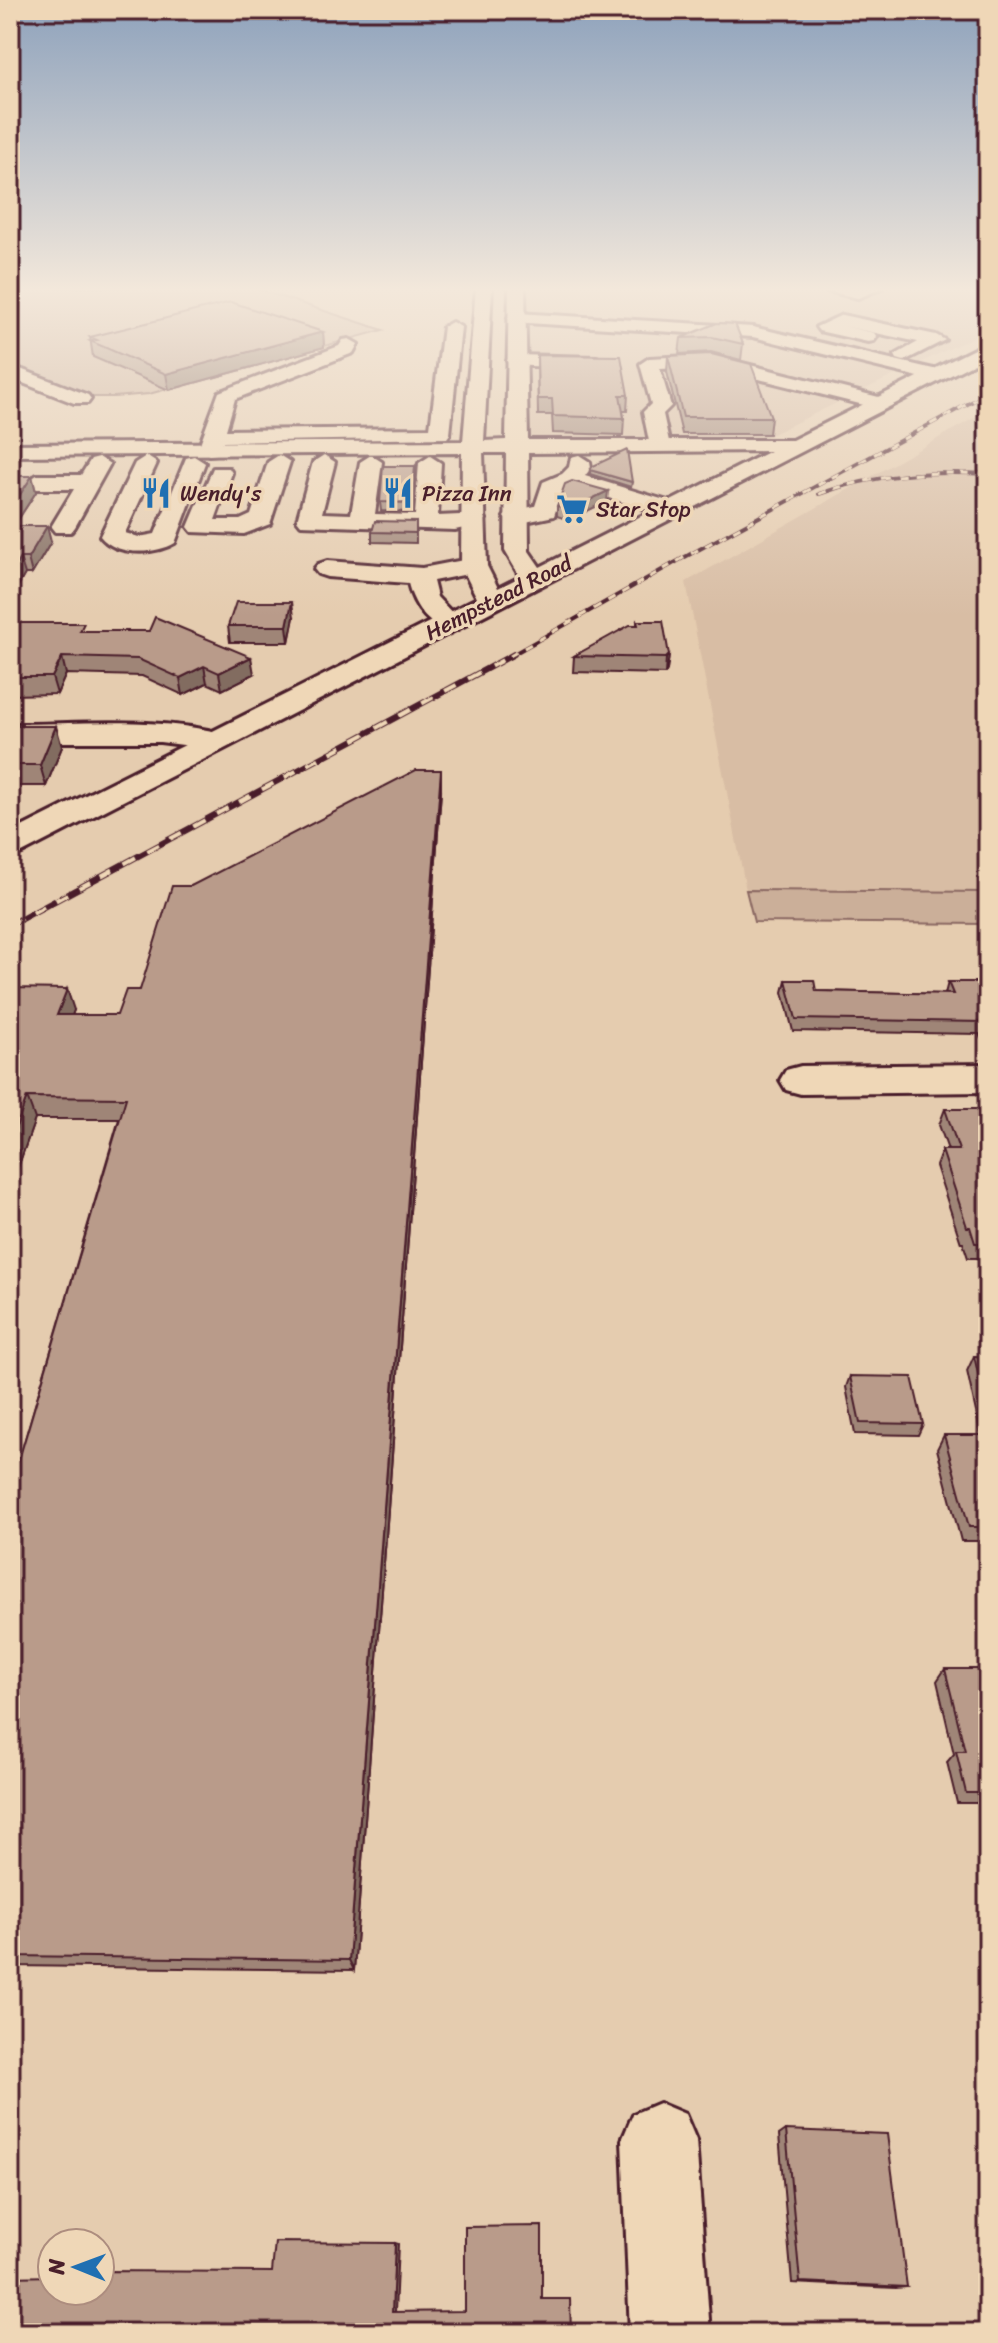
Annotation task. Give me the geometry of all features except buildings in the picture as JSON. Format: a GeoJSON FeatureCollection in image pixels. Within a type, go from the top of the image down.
{"type":"FeatureCollection","features":[{"type":"Feature","properties":{"kind":"main road"},"geometry":{"type":"LineString","coordinates":[[76,397],[81,399]]}},
{"type":"Feature","properties":{"kind":"main road"},"geometry":{"type":"LineString","coordinates":[[226,397],[209,459],[200,527],[244,527],[262,519],[277,468]]}},
{"type":"Feature","properties":{"kind":"main road"},"geometry":{"type":"LineString","coordinates":[[37,482],[209,459],[440,434],[444,397]]}},
{"type":"Feature","properties":{"kind":"main road"},"geometry":{"type":"LineString","coordinates":[[477,397],[473,456],[474,566],[491,600]]}},
{"type":"Feature","properties":{"kind":"main road"},"geometry":{"type":"LineString","coordinates":[[516,397],[517,551],[534,578]]}},
{"type":"Feature","properties":{"kind":"main road"},"geometry":{"type":"LineString","coordinates":[[659,397],[661,406],[653,412],[659,446]]}},
{"type":"Feature","properties":{"kind":"main road"},"geometry":{"type":"LineString","coordinates":[[879,397],[886,399]]}},
{"type":"Feature","properties":{"kind":"main road"},"geometry":{"type":"LineString","coordinates":[[881,397],[886,399]]}},
{"type":"Feature","properties":{"kind":"main road","name":"Hempstead Road"},"geometry":{"type":"LineString","coordinates":[[10,846],[889,397]]}},
{"type":"Feature","properties":{"kind":"main road"},"geometry":{"type":"LineString","coordinates":[[10,450],[209,459],[516,455],[659,446],[796,445]]}},
{"type":"Feature","properties":{"kind":"main road"},"geometry":{"type":"LineString","coordinates":[[516,455],[574,470],[670,509]]}},
{"type":"Feature","properties":{"kind":"main road"},"geometry":{"type":"LineString","coordinates":[[209,459],[277,468],[324,462],[430,463],[473,456]]}},
{"type":"Feature","properties":{"kind":"main road"},"geometry":{"type":"LineString","coordinates":[[143,469],[112,536],[126,543],[159,543],[166,538],[209,459]]}},
{"type":"Feature","properties":{"kind":"main road"},"geometry":{"type":"LineString","coordinates":[[324,462],[309,520],[426,522],[516,517],[546,511],[551,487],[574,470],[767,460]]}},
{"type":"Feature","properties":{"kind":"main road"},"geometry":{"type":"LineString","coordinates":[[362,521],[371,462]]}},
{"type":"Feature","properties":{"kind":"main road"},"geometry":{"type":"LineString","coordinates":[[426,522],[430,463]]}},
{"type":"Feature","properties":{"kind":"main road"},"geometry":{"type":"LineString","coordinates":[[10,465],[94,473]]}},
{"type":"Feature","properties":{"kind":"main road"},"geometry":{"type":"LineString","coordinates":[[63,527],[94,473]]}},
{"type":"Feature","properties":{"kind":"main road"},"geometry":{"type":"LineString","coordinates":[[327,569],[422,576],[474,566]]}},
{"type":"Feature","properties":{"kind":"main road"},"geometry":{"type":"LineString","coordinates":[[422,576],[420,581],[425,600],[448,622]]}},
{"type":"Feature","properties":{"kind":"main road"},"geometry":{"type":"LineString","coordinates":[[10,733],[160,733],[214,740]]}},
{"type":"Feature","properties":{"kind":"main road"},"geometry":{"type":"LineString","coordinates":[[801,1080],[988,1078]]}},
{"type":"Feature","properties":{"kind":"main road"},"geometry":{"type":"LineString","coordinates":[[659,2140],[670,2333]]}},
{"type":"Feature","properties":{"kind":"shaded area"},"geometry":{"type":"Polygon","coordinates":[[[522,397],[848,397],[762,439],[522,442],[522,397]]]}},
{"type":"Feature","properties":{"kind":"shaded area"},"geometry":{"type":"Polygon","coordinates":[[[988,410],[988,892],[746,890],[686,582],[988,410]]]}},
{"type":"Feature","properties":{"kind":"shaded area"},"geometry":{"type":"Polygon","coordinates":[[[746,890],[988,892],[988,924],[754,922],[746,890]]]}},
{"type":"Feature","properties":{"kind":"railway"},"geometry":{"type":"LineString","coordinates":[[510,656],[980,397]]}},
{"type":"Feature","properties":{"kind":"railway"},"geometry":{"type":"LineString","coordinates":[[819,494],[860,482],[902,475],[988,474]]}},
{"type":"Feature","properties":{"kind":"railway"},"geometry":{"type":"LineString","coordinates":[[10,925],[514,654]]}},
{"type":"Feature","properties":{"kind":"place","name":"Wendy's"},"geometry":{"type":"Point","coordinates":[156,493]}},
{"type":"Feature","properties":{"kind":"place","name":"Pizza Inn"},"geometry":{"type":"Point","coordinates":[398,493]}},
{"type":"Feature","properties":{"kind":"place","name":"Star Stop"},"geometry":{"type":"Point","coordinates":[572,509]}}]}
